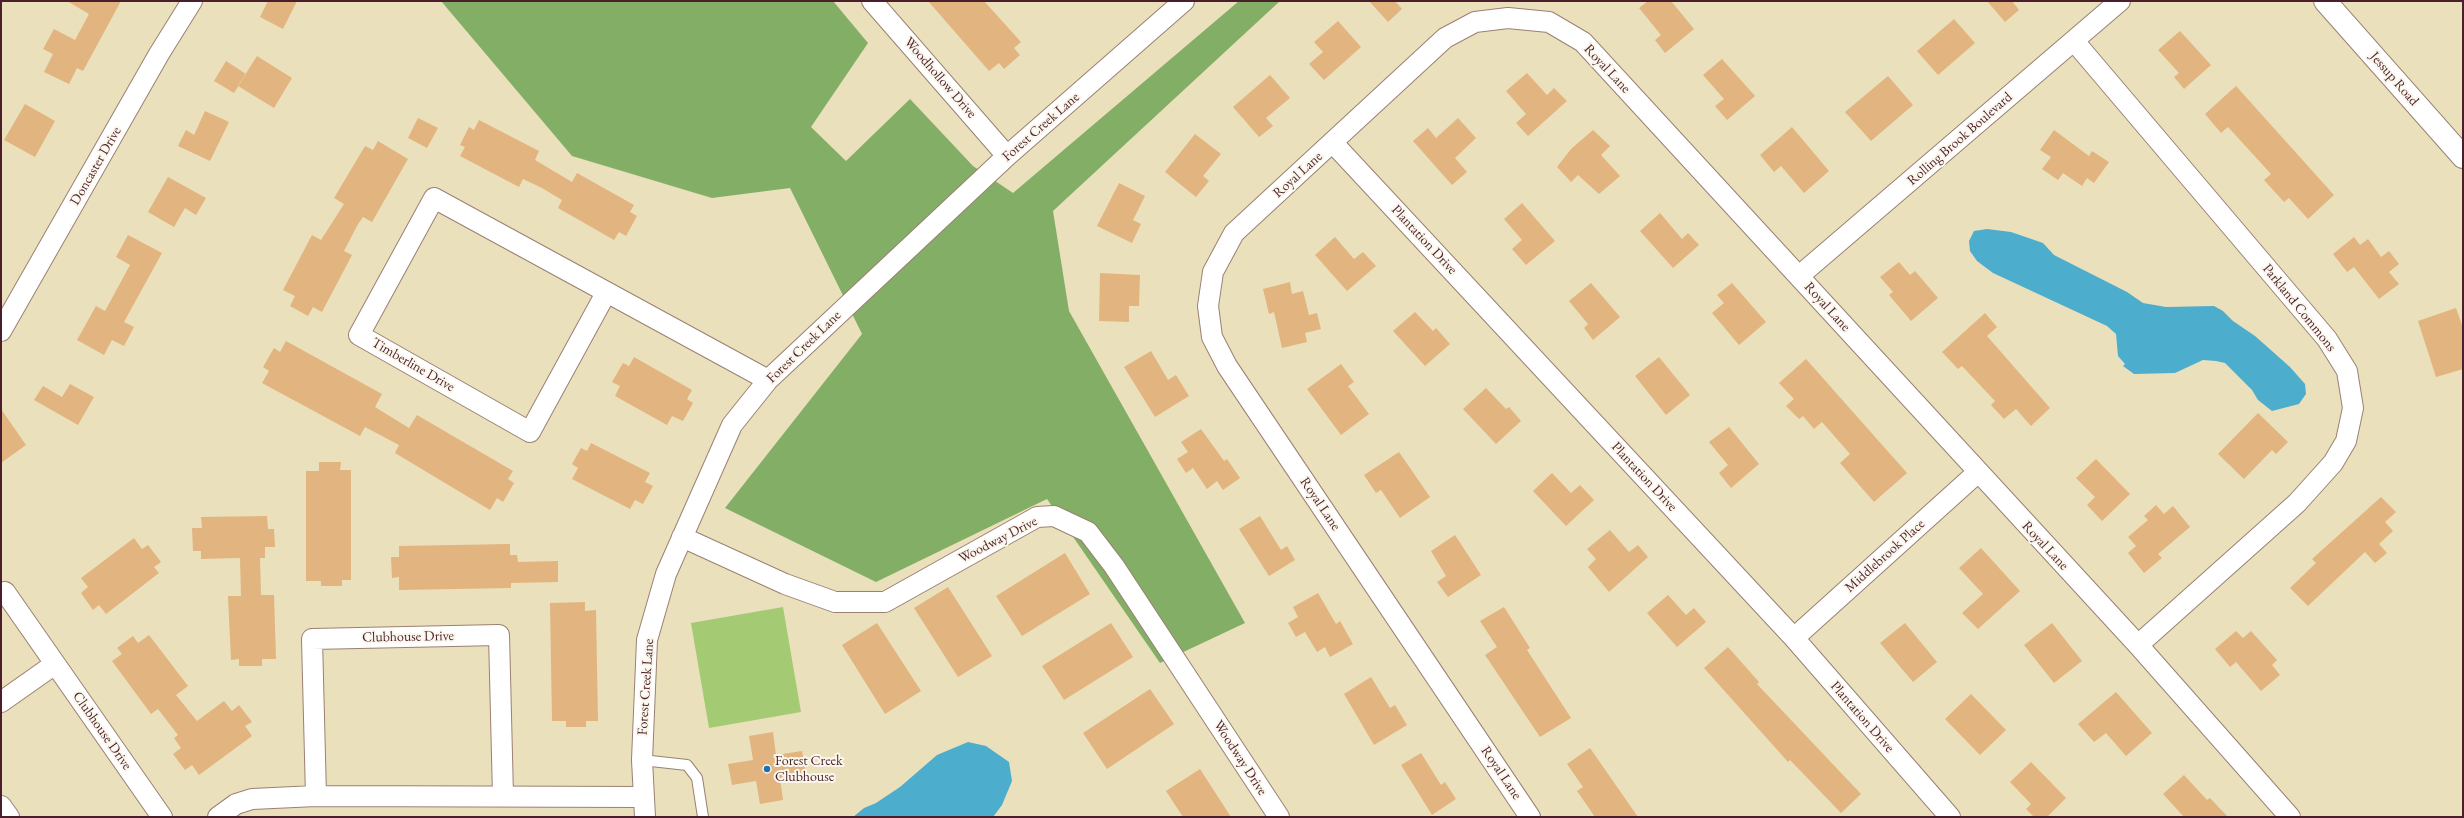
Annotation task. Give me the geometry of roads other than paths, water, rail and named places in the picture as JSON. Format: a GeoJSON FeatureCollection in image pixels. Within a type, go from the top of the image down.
{"type":"FeatureCollection","features":[{"type":"Feature","properties":{"kind":"street","name":"Doncaster Drive"},"geometry":{"type":"LineString","coordinates":[[1,331],[159,54],[192,1]]}},
{"type":"Feature","properties":{"kind":"street","name":"Woodhollow Drive"},"geometry":{"type":"LineString","coordinates":[[872,1],[1007,156]]}},
{"type":"Feature","properties":{"kind":"street","name":"Forest Creek Lane"},"geometry":{"type":"LineString","coordinates":[[645,817],[642,760],[647,640],[666,574],[732,425],[768,380],[1007,156],[1184,1]]}},
{"type":"Feature","properties":{"kind":"street","name":"Rolling Brook Boulevard"},"geometry":{"type":"LineString","coordinates":[[1799,276],[2120,1]]}},
{"type":"Feature","properties":{"kind":"street","name":"Jessup Road"},"geometry":{"type":"LineString","coordinates":[[2325,1],[2463,157]]}},
{"type":"Feature","properties":{"kind":"street","name":"Royal Lane"},"geometry":{"type":"LineString","coordinates":[[1530,817],[1227,366],[1212,337],[1208,306],[1213,272],[1234,233],[1333,143],[1411,67],[1446,38],[1475,22],[1508,18],[1549,22],[1583,42],[1799,276],[1977,473],[2138,645],[2290,817]]}},
{"type":"Feature","properties":{"kind":"street","name":"Parkland Commons"},"geometry":{"type":"LineString","coordinates":[[2074,41],[2327,339],[2348,371],[2353,408],[2346,441],[2333,463],[2297,503],[2138,645]]}},
{"type":"Feature","properties":{"kind":"street","name":"Plantation Drive"},"geometry":{"type":"LineString","coordinates":[[1333,143],[1794,638],[1950,817]]}},
{"type":"Feature","properties":{"kind":"street","name":"Timberline Drive"},"geometry":{"type":"LineString","coordinates":[[606,293],[530,432],[359,334],[434,198],[768,380]]}},
{"type":"Feature","properties":{"kind":"street","name":"Middlebrook Place"},"geometry":{"type":"LineString","coordinates":[[1794,638],[1977,473]]}},
{"type":"Feature","properties":{"kind":"street","name":"Woodway Drive"},"geometry":{"type":"LineString","coordinates":[[682,538],[785,584],[835,602],[884,602],[1037,517],[1054,516],[1088,532],[1114,566],[1279,817]]}},
{"type":"Feature","properties":{"kind":"street","name":"Clubhouse Drive"},"geometry":{"type":"LineString","coordinates":[[5,592],[162,817]]}},
{"type":"Feature","properties":{"kind":"street","name":"Clubhouse Drive"},"geometry":{"type":"LineString","coordinates":[[316,796],[312,639],[499,635],[503,796]]}},
{"type":"Feature","properties":{"kind":"street"},"geometry":{"type":"LineString","coordinates":[[1,702],[55,664]]}},
{"type":"Feature","properties":{"kind":"street"},"geometry":{"type":"LineString","coordinates":[[218,817],[236,804],[252,799],[316,796],[643,797]]}},
{"type":"Feature","properties":{"kind":"street"},"geometry":{"type":"LineString","coordinates":[[1,806],[9,817]]}},
{"type":"Feature","properties":{"kind":"lane"},"geometry":{"type":"LineString","coordinates":[[642,760],[687,765],[698,778],[703,817]]}},
{"type":"Feature","properties":{"kind":"water"},"geometry":{"type":"Polygon","coordinates":[[[1987,229],[2011,232],[2043,243],[2054,255],[2127,292],[2143,303],[2166,307],[2214,306],[2223,311],[2233,321],[2255,336],[2290,367],[2305,384],[2306,394],[2299,404],[2272,411],[2258,400],[2252,390],[2225,363],[2216,361],[2203,360],[2175,373],[2134,374],[2123,366],[2125,364],[2118,356],[2116,334],[2107,326],[1993,273],[1977,261],[1970,251],[1969,241],[1974,231],[1987,229]]]}},
{"type":"Feature","properties":{"kind":"water"},"geometry":{"type":"Polygon","coordinates":[[[968,742],[986,746],[1009,762],[1012,781],[1002,805],[993,817],[853,817],[864,808],[876,803],[900,787],[937,755],[968,742]]]}},
{"type":"Feature","properties":{"kind":"place","name":"Forest Creek Clubhouse"},"geometry":{"type":"Point","coordinates":[767,769]}}]}
